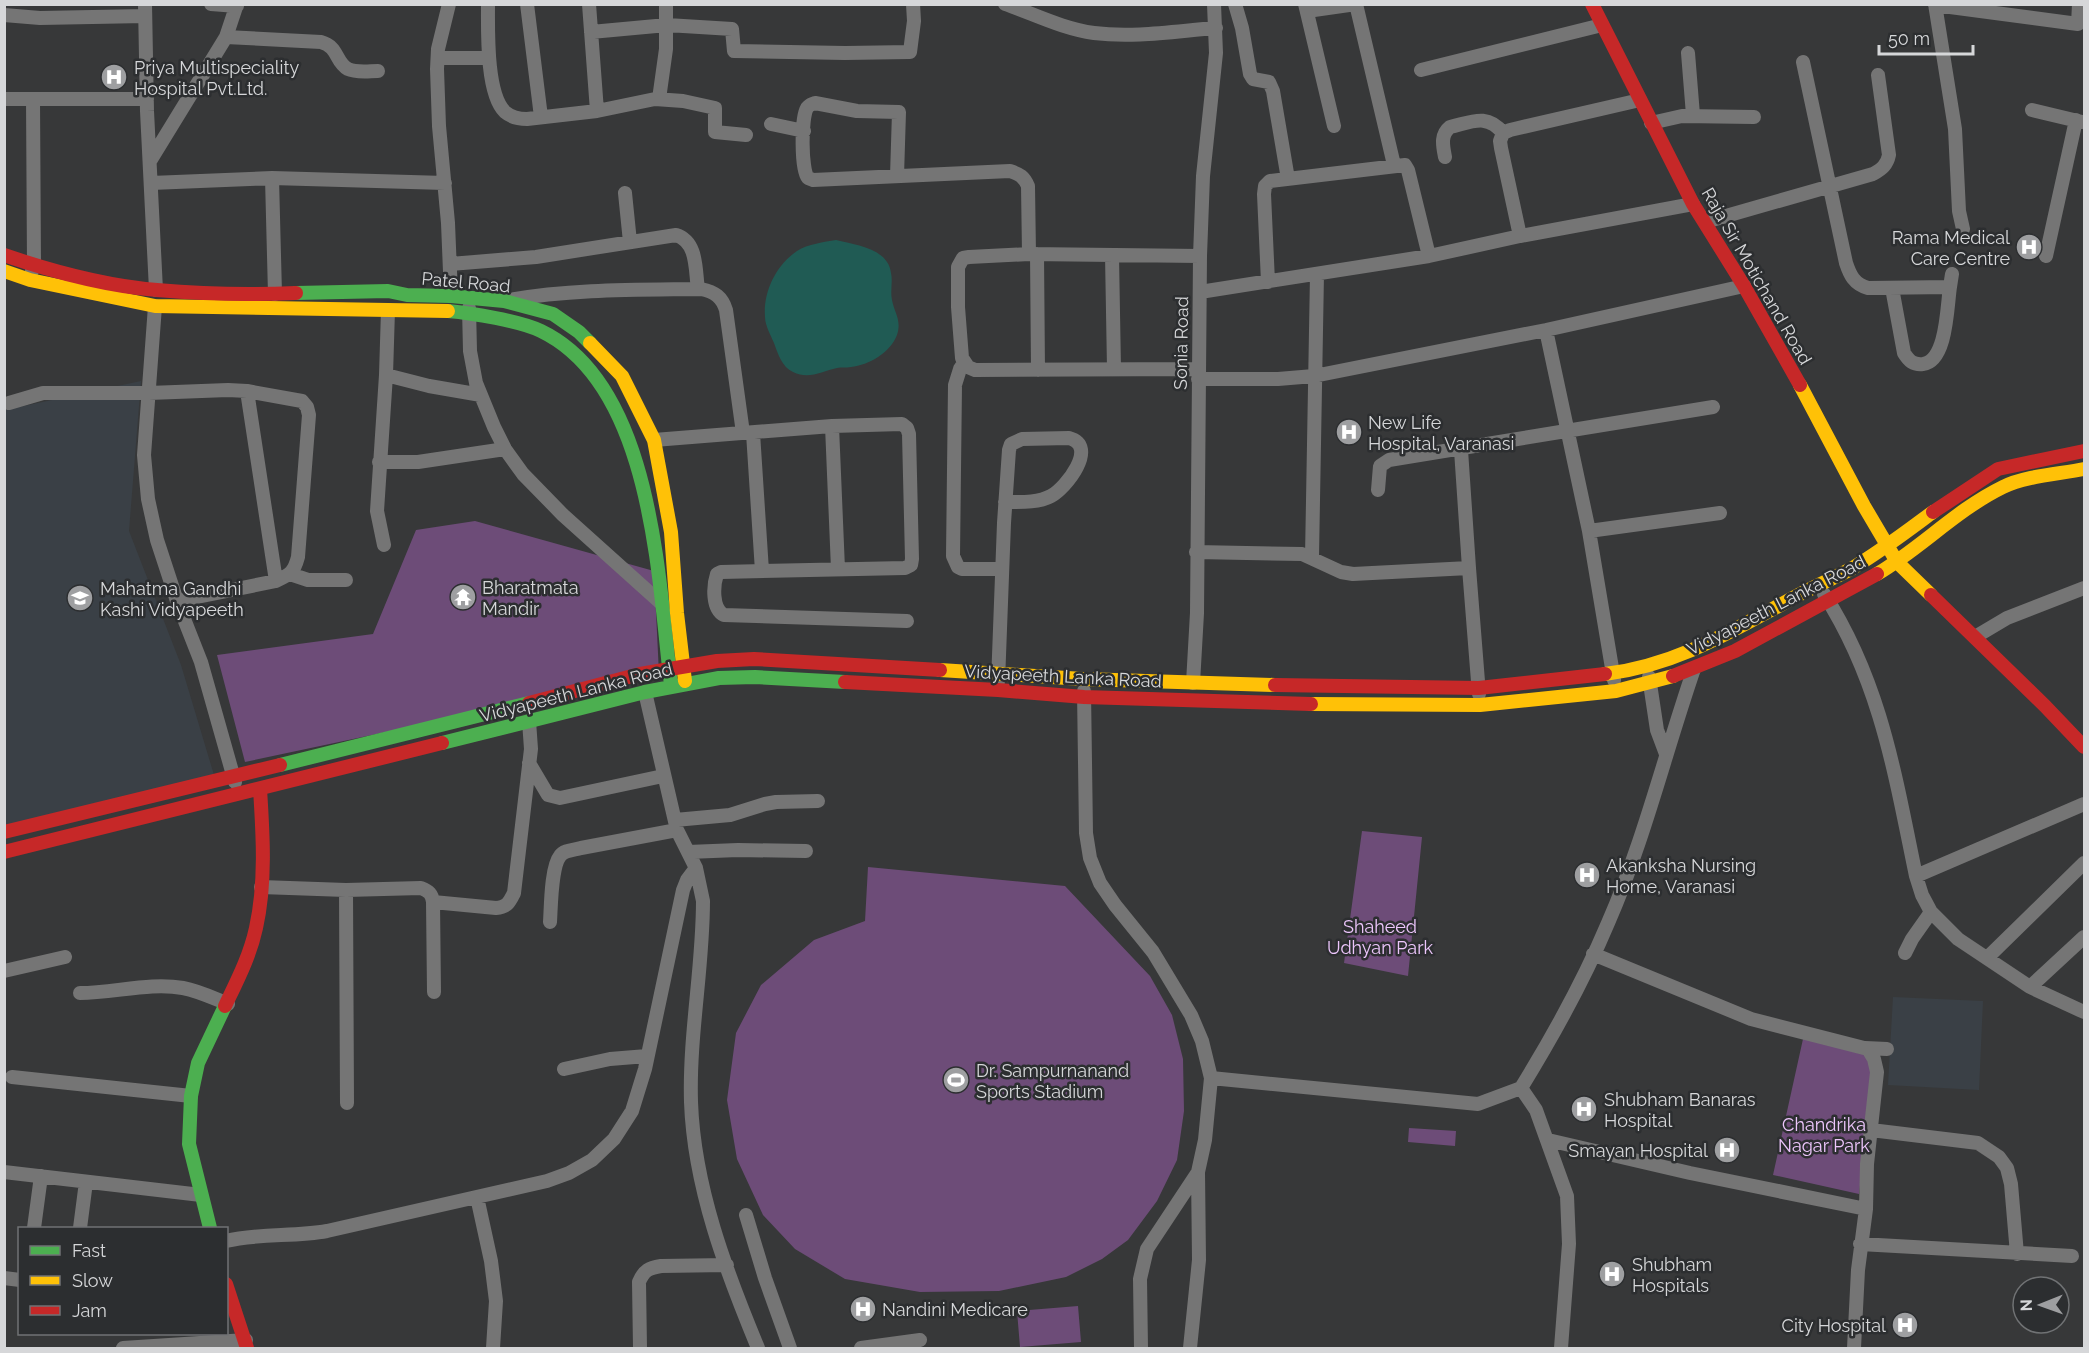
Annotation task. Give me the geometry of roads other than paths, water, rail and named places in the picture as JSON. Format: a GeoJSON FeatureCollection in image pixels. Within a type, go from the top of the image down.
{"type":"FeatureCollection","features":[{"type":"Feature","properties":{"kind":"main road","name":"Raja Sir Motichand Road"},"geometry":{"type":"LineString","coordinates":[[1592,4],[1693,204],[1744,286],[1897,562],[2085,747]]}},
{"type":"Feature","properties":{"kind":"main road","name":"Patel Road"},"geometry":{"type":"LineString","coordinates":[[4,255],[34,265],[156,290],[274,294],[388,291],[407,295],[504,301],[553,314],[579,332],[622,376],[654,440],[671,532],[686,684]]}},
{"type":"Feature","properties":{"kind":"main road","name":"Patel Road"},"geometry":{"type":"LineString","coordinates":[[4,271],[30,280],[155,306],[450,311],[520,324],[540,330],[564,344],[589,369],[608,395],[626,430],[638,468],[652,530],[671,687]]}},
{"type":"Feature","properties":{"kind":"main road","name":"Vidyapeeth Lanka Road"},"geometry":{"type":"LineString","coordinates":[[4,832],[668,669],[717,661],[754,659],[1083,679],[1290,686],[1479,688],[1613,674],[1669,659],[1727,635],[1888,546],[1946,502],[1998,469],[2085,451]]}},
{"type":"Feature","properties":{"kind":"main road","name":"Vidyapeeth Lanka Road"},"geometry":{"type":"LineString","coordinates":[[4,852],[645,692],[719,678],[755,677],[1084,697],[1311,704],[1480,705],[1616,691],[1694,669],[1735,651],[1897,562],[1955,516],[2004,486],[2085,469]]}},
{"type":"Feature","properties":{"kind":"main road"},"geometry":{"type":"LineString","coordinates":[[210,1227],[189,1144],[191,1096],[198,1063],[228,1004],[245,964],[256,927],[261,887],[263,837],[260,789]]}},
{"type":"Feature","properties":{"kind":"main road"},"geometry":{"type":"LineString","coordinates":[[228,1290],[247,1344]]}},
{"type":"Feature","properties":{"kind":"street"},"geometry":{"type":"LineString","coordinates":[[150,161],[226,37],[237,5],[210,4]]}},
{"type":"Feature","properties":{"kind":"street"},"geometry":{"type":"LineString","coordinates":[[449,4],[438,58],[439,126],[452,296]]}},
{"type":"Feature","properties":{"kind":"street"},"geometry":{"type":"LineString","coordinates":[[488,4],[489,58],[496,96],[504,111],[518,119],[597,111],[659,99],[683,101],[715,108],[715,132],[746,135]]}},
{"type":"Feature","properties":{"kind":"street"},"geometry":{"type":"LineString","coordinates":[[527,4],[541,117]]}},
{"type":"Feature","properties":{"kind":"street"},"geometry":{"type":"LineString","coordinates":[[589,4],[597,111]]}},
{"type":"Feature","properties":{"kind":"street"},"geometry":{"type":"LineString","coordinates":[[659,99],[666,49],[666,4]]}},
{"type":"Feature","properties":{"kind":"street"},"geometry":{"type":"LineString","coordinates":[[591,32],[667,25],[732,29],[734,51],[910,52],[914,21],[913,4]]}},
{"type":"Feature","properties":{"kind":"street"},"geometry":{"type":"LineString","coordinates":[[1005,4],[1035,9],[1073,28],[1102,33],[1216,28]]}},
{"type":"Feature","properties":{"kind":"street","name":"Sonia Road"},"geometry":{"type":"LineString","coordinates":[[1193,683],[1197,613],[1200,256],[1203,176],[1216,53],[1214,4]]}},
{"type":"Feature","properties":{"kind":"street"},"geometry":{"type":"LineString","coordinates":[[1235,4],[1250,74],[1253,79],[1269,82],[1274,91],[1288,179]]}},
{"type":"Feature","properties":{"kind":"street"},"geometry":{"type":"LineString","coordinates":[[1334,126],[1306,8],[1356,4],[1395,165]]}},
{"type":"Feature","properties":{"kind":"street"},"geometry":{"type":"LineString","coordinates":[[1963,229],[1959,211],[1955,129],[1935,5],[2022,10],[2078,24],[2079,4]]}},
{"type":"Feature","properties":{"kind":"street"},"geometry":{"type":"LineString","coordinates":[[4,15],[40,18],[145,10],[156,290]]}},
{"type":"Feature","properties":{"kind":"street"},"geometry":{"type":"LineString","coordinates":[[1421,70],[1602,25]]}},
{"type":"Feature","properties":{"kind":"street"},"geometry":{"type":"LineString","coordinates":[[226,37],[321,42],[332,46],[342,64],[350,70],[378,71]]}},
{"type":"Feature","properties":{"kind":"street"},"geometry":{"type":"LineString","coordinates":[[1688,53],[1693,116]]}},
{"type":"Feature","properties":{"kind":"street"},"geometry":{"type":"LineString","coordinates":[[438,58],[489,58]]}},
{"type":"Feature","properties":{"kind":"street"},"geometry":{"type":"LineString","coordinates":[[1803,62],[1846,263],[1854,280],[1860,286],[1868,288],[1892,288],[1951,281],[1941,347],[1935,359],[1929,363],[1914,363],[1904,353],[1892,288]]}},
{"type":"Feature","properties":{"kind":"street"},"geometry":{"type":"LineString","coordinates":[[1705,222],[1881,170],[1888,161],[1888,142],[1878,75]]}},
{"type":"Feature","properties":{"kind":"street"},"geometry":{"type":"LineString","coordinates":[[4,99],[147,99]]}},
{"type":"Feature","properties":{"kind":"street"},"geometry":{"type":"LineString","coordinates":[[30,280],[34,265],[33,99]]}},
{"type":"Feature","properties":{"kind":"street"},"geometry":{"type":"LineString","coordinates":[[1520,236],[1501,148],[1500,141],[1503,133],[1640,100]]}},
{"type":"Feature","properties":{"kind":"street"},"geometry":{"type":"LineString","coordinates":[[897,176],[899,112],[857,111],[815,103],[810,105],[807,109],[804,130],[804,168],[805,175],[813,180],[1010,171],[1024,178],[1028,186],[1033,254],[1038,370]]}},
{"type":"Feature","properties":{"kind":"street"},"geometry":{"type":"LineString","coordinates":[[2032,110],[2080,122],[2046,256]]}},
{"type":"Feature","properties":{"kind":"street"},"geometry":{"type":"LineString","coordinates":[[1651,123],[1682,116],[1754,117]]}},
{"type":"Feature","properties":{"kind":"street"},"geometry":{"type":"LineString","coordinates":[[1445,157],[1443,136],[1450,127],[1483,120],[1496,124],[1503,133]]}},
{"type":"Feature","properties":{"kind":"street"},"geometry":{"type":"LineString","coordinates":[[771,124],[804,130]]}},
{"type":"Feature","properties":{"kind":"street"},"geometry":{"type":"LineString","coordinates":[[1268,282],[1264,186],[1270,181],[1405,165],[1429,256]]}},
{"type":"Feature","properties":{"kind":"street"},"geometry":{"type":"LineString","coordinates":[[151,183],[272,178],[445,183]]}},
{"type":"Feature","properties":{"kind":"street"},"geometry":{"type":"LineString","coordinates":[[272,178],[274,294]]}},
{"type":"Feature","properties":{"kind":"street"},"geometry":{"type":"LineString","coordinates":[[625,192],[630,242]]}},
{"type":"Feature","properties":{"kind":"street"},"geometry":{"type":"LineString","coordinates":[[1200,292],[1429,256],[1520,236],[1693,204]]}},
{"type":"Feature","properties":{"kind":"street"},"geometry":{"type":"LineString","coordinates":[[450,264],[536,256],[670,235],[682,237],[689,242],[698,289]]}},
{"type":"Feature","properties":{"kind":"street"},"geometry":{"type":"LineString","coordinates":[[1200,256],[1033,254],[963,258],[958,267],[958,307],[964,363],[975,370],[1114,369],[1278,379],[1314,376],[1546,330],[1744,286]]}},
{"type":"Feature","properties":{"kind":"street"},"geometry":{"type":"LineString","coordinates":[[1112,255],[1114,369]]}},
{"type":"Feature","properties":{"kind":"street"},"geometry":{"type":"LineString","coordinates":[[1312,557],[1317,274]]}},
{"type":"Feature","properties":{"kind":"street"},"geometry":{"type":"LineString","coordinates":[[504,301],[549,293],[577,291],[698,289],[710,291],[723,301],[748,433],[762,571]]}},
{"type":"Feature","properties":{"kind":"street"},"geometry":{"type":"LineString","coordinates":[[468,299],[470,351],[476,384],[505,449],[523,474],[563,514],[661,603]]}},
{"type":"Feature","properties":{"kind":"street"},"geometry":{"type":"LineString","coordinates":[[155,306],[144,455],[148,499],[157,540],[177,601],[201,662],[238,795]]}},
{"type":"Feature","properties":{"kind":"street"},"geometry":{"type":"LineString","coordinates":[[384,546],[376,511],[386,375],[388,310]]}},
{"type":"Feature","properties":{"kind":"street"},"geometry":{"type":"LineString","coordinates":[[1546,330],[1589,531],[1616,691]]}},
{"type":"Feature","properties":{"kind":"street"},"geometry":{"type":"LineString","coordinates":[[964,363],[955,385],[953,556],[958,567],[962,569],[1002,569]]}},
{"type":"Feature","properties":{"kind":"street"},"geometry":{"type":"LineString","coordinates":[[386,375],[429,386],[481,395]]}},
{"type":"Feature","properties":{"kind":"street"},"geometry":{"type":"LineString","coordinates":[[247,391],[276,581]]}},
{"type":"Feature","properties":{"kind":"street"},"geometry":{"type":"LineString","coordinates":[[9,403],[43,393],[247,391],[302,400],[309,415],[298,556],[295,568],[290,574],[276,581],[177,601]]}},
{"type":"Feature","properties":{"kind":"street"},"geometry":{"type":"LineString","coordinates":[[1378,490],[1378,470],[1383,462],[1713,407]]}},
{"type":"Feature","properties":{"kind":"street"},"geometry":{"type":"LineString","coordinates":[[654,440],[831,426],[897,423],[907,428],[909,434],[911,565],[905,568],[727,571],[717,574],[715,582],[716,606],[720,614],[907,621]]}},
{"type":"Feature","properties":{"kind":"street"},"geometry":{"type":"LineString","coordinates":[[831,426],[838,569]]}},
{"type":"Feature","properties":{"kind":"street"},"geometry":{"type":"LineString","coordinates":[[998,690],[1005,502],[1011,444],[1022,439],[1069,438],[1080,445],[1080,462],[1058,492],[1040,500],[1005,502]]}},
{"type":"Feature","properties":{"kind":"street"},"geometry":{"type":"LineString","coordinates":[[379,462],[418,462],[505,449]]}},
{"type":"Feature","properties":{"kind":"street"},"geometry":{"type":"LineString","coordinates":[[1461,450],[1480,705]]}},
{"type":"Feature","properties":{"kind":"street"},"geometry":{"type":"LineString","coordinates":[[1589,531],[1719,513]]}},
{"type":"Feature","properties":{"kind":"street"},"geometry":{"type":"LineString","coordinates":[[1196,552],[1292,553],[1312,557],[1330,567],[1353,574],[1469,568]]}},
{"type":"Feature","properties":{"kind":"street"},"geometry":{"type":"LineString","coordinates":[[290,574],[308,580],[346,580]]}},
{"type":"Feature","properties":{"kind":"street"},"geometry":{"type":"LineString","coordinates":[[1818,585],[1859,660],[1876,703],[1886,734],[1916,876],[1931,912],[1958,939],[2030,987],[2085,1012]]}},
{"type":"Feature","properties":{"kind":"street"},"geometry":{"type":"LineString","coordinates":[[1975,638],[2007,618],[2085,588]]}},
{"type":"Feature","properties":{"kind":"street"},"geometry":{"type":"LineString","coordinates":[[1646,666],[1657,730],[1666,754]]}},
{"type":"Feature","properties":{"kind":"street"},"geometry":{"type":"LineString","coordinates":[[1211,1078],[1478,1104],[1521,1088],[1543,1053],[1609,923],[1642,834],[1694,669]]}},
{"type":"Feature","properties":{"kind":"street"},"geometry":{"type":"LineString","coordinates":[[1083,679],[1086,834],[1090,858],[1100,882],[1115,905],[1153,951],[1191,1015],[1202,1041],[1211,1078],[1205,1140],[1198,1172],[1199,1260],[1190,1348]]}},
{"type":"Feature","properties":{"kind":"street"},"geometry":{"type":"LineString","coordinates":[[645,692],[676,825],[696,868],[700,884],[703,914],[691,1102],[697,1155],[709,1208],[727,1265],[758,1348]]}},
{"type":"Feature","properties":{"kind":"street"},"geometry":{"type":"LineString","coordinates":[[433,902],[496,908],[504,908],[509,903],[514,893],[531,749],[530,721]]}},
{"type":"Feature","properties":{"kind":"street"},"geometry":{"type":"LineString","coordinates":[[529,763],[548,795],[560,798],[663,776]]}},
{"type":"Feature","properties":{"kind":"street"},"geometry":{"type":"LineString","coordinates":[[550,922],[555,866],[560,855],[566,852],[676,825],[730,815],[776,802],[818,801]]}},
{"type":"Feature","properties":{"kind":"street"},"geometry":{"type":"LineString","coordinates":[[1916,876],[2085,804]]}},
{"type":"Feature","properties":{"kind":"street"},"geometry":{"type":"LineString","coordinates":[[688,852],[806,851]]}},
{"type":"Feature","properties":{"kind":"street"},"geometry":{"type":"LineString","coordinates":[[1987,958],[2085,863]]}},
{"type":"Feature","properties":{"kind":"street"},"geometry":{"type":"LineString","coordinates":[[228,1241],[252,1236],[316,1233],[547,1181],[569,1173],[592,1160],[614,1139],[632,1111],[647,1056],[682,890],[696,868]]}},
{"type":"Feature","properties":{"kind":"street"},"geometry":{"type":"LineString","coordinates":[[261,887],[346,890],[421,888],[430,893],[433,902],[434,992]]}},
{"type":"Feature","properties":{"kind":"street"},"geometry":{"type":"LineString","coordinates":[[346,890],[347,1103]]}},
{"type":"Feature","properties":{"kind":"street"},"geometry":{"type":"LineString","coordinates":[[1905,953],[1931,912]]}},
{"type":"Feature","properties":{"kind":"street"},"geometry":{"type":"LineString","coordinates":[[2030,987],[2085,937]]}},
{"type":"Feature","properties":{"kind":"street"},"geometry":{"type":"LineString","coordinates":[[1593,954],[1751,1019],[1865,1048],[1887,1049]]}},
{"type":"Feature","properties":{"kind":"street"},"geometry":{"type":"LineString","coordinates":[[4,971],[65,957]]}},
{"type":"Feature","properties":{"kind":"street"},"geometry":{"type":"LineString","coordinates":[[80,993],[163,987],[181,988],[196,991],[228,1004]]}},
{"type":"Feature","properties":{"kind":"street"},"geometry":{"type":"LineString","coordinates":[[1854,1348],[1860,1244],[1866,1209],[1867,1164],[1877,1072],[1874,1059],[1865,1048]]}},
{"type":"Feature","properties":{"kind":"street"},"geometry":{"type":"LineString","coordinates":[[564,1069],[610,1059],[647,1056]]}},
{"type":"Feature","properties":{"kind":"street"},"geometry":{"type":"LineString","coordinates":[[12,1077],[191,1096]]}},
{"type":"Feature","properties":{"kind":"street"},"geometry":{"type":"LineString","coordinates":[[1521,1088],[1536,1110],[1567,1196],[1569,1244],[1561,1348]]}},
{"type":"Feature","properties":{"kind":"street"},"geometry":{"type":"LineString","coordinates":[[1871,1130],[1978,1143],[1994,1153],[2007,1168],[2011,1184],[2017,1254]]}},
{"type":"Feature","properties":{"kind":"street"},"geometry":{"type":"LineString","coordinates":[[1548,1140],[1690,1173],[1866,1209]]}},
{"type":"Feature","properties":{"kind":"street"},"geometry":{"type":"LineString","coordinates":[[4,1172],[201,1195]]}},
{"type":"Feature","properties":{"kind":"street"},"geometry":{"type":"LineString","coordinates":[[1141,1348],[1140,1279],[1147,1249],[1198,1172]]}},
{"type":"Feature","properties":{"kind":"street"},"geometry":{"type":"LineString","coordinates":[[34,1227],[41,1176]]}},
{"type":"Feature","properties":{"kind":"street"},"geometry":{"type":"LineString","coordinates":[[80,1227],[86,1182]]}},
{"type":"Feature","properties":{"kind":"street"},"geometry":{"type":"LineString","coordinates":[[477,1197],[491,1262],[496,1301],[493,1348]]}},
{"type":"Feature","properties":{"kind":"street"},"geometry":{"type":"LineString","coordinates":[[746,1215],[790,1348]]}},
{"type":"Feature","properties":{"kind":"street"},"geometry":{"type":"LineString","coordinates":[[1860,1244],[2072,1256]]}},
{"type":"Feature","properties":{"kind":"street"},"geometry":{"type":"LineString","coordinates":[[640,1348],[639,1282],[643,1272],[662,1266],[727,1265]]}},
{"type":"Feature","properties":{"kind":"street"},"geometry":{"type":"LineString","coordinates":[[861,1348],[920,1340]]}},
{"type":"Feature","properties":{"kind":"street"},"geometry":{"type":"LineString","coordinates":[[123,1348],[247,1344]]}},
{"type":"Feature","properties":{"kind":"place","name":"Priya Multispeciality Hospital Pvt.Ltd."},"geometry":{"type":"Point","coordinates":[114,77]}},
{"type":"Feature","properties":{"kind":"place","name":"Rama Medical Care Centre"},"geometry":{"type":"Point","coordinates":[2029,247]}},
{"type":"Feature","properties":{"kind":"place","name":"New Life Hospital, Varanasi"},"geometry":{"type":"Point","coordinates":[1349,432]}},
{"type":"Feature","properties":{"kind":"place","name":"Bharatmata Mandir"},"geometry":{"type":"Point","coordinates":[463,597]}},
{"type":"Feature","properties":{"kind":"place","name":"Mahatma Gandhi Kashi Vidyapeeth"},"geometry":{"type":"Point","coordinates":[80,598]}},
{"type":"Feature","properties":{"kind":"place","name":"Akanksha Nursing Home, Varanasi"},"geometry":{"type":"Point","coordinates":[1587,875]}},
{"type":"Feature","properties":{"kind":"place","name":"Dr. Sampurnanand Sports Stadium"},"geometry":{"type":"Point","coordinates":[956,1080]}},
{"type":"Feature","properties":{"kind":"place","name":"Shubham Banaras Hospital"},"geometry":{"type":"Point","coordinates":[1584,1109]}},
{"type":"Feature","properties":{"kind":"place","name":"Smayan Hospital"},"geometry":{"type":"Point","coordinates":[1727,1150]}},
{"type":"Feature","properties":{"kind":"place","name":"Shubham Hospitals"},"geometry":{"type":"Point","coordinates":[1612,1274]}},
{"type":"Feature","properties":{"kind":"place","name":"Nandini Medicare"},"geometry":{"type":"Point","coordinates":[863,1309]}},
{"type":"Feature","properties":{"kind":"place","name":"City Hospital"},"geometry":{"type":"Point","coordinates":[1905,1325]}},
{"type":"Feature","properties":{"kind":"park label","name":"Shaheed Udhyan Park"},"geometry":{"type":"Point","coordinates":[1380,936]}},
{"type":"Feature","properties":{"kind":"park label","name":"Chandrika Nagar Park"},"geometry":{"type":"Point","coordinates":[1824,1134]}}]}
